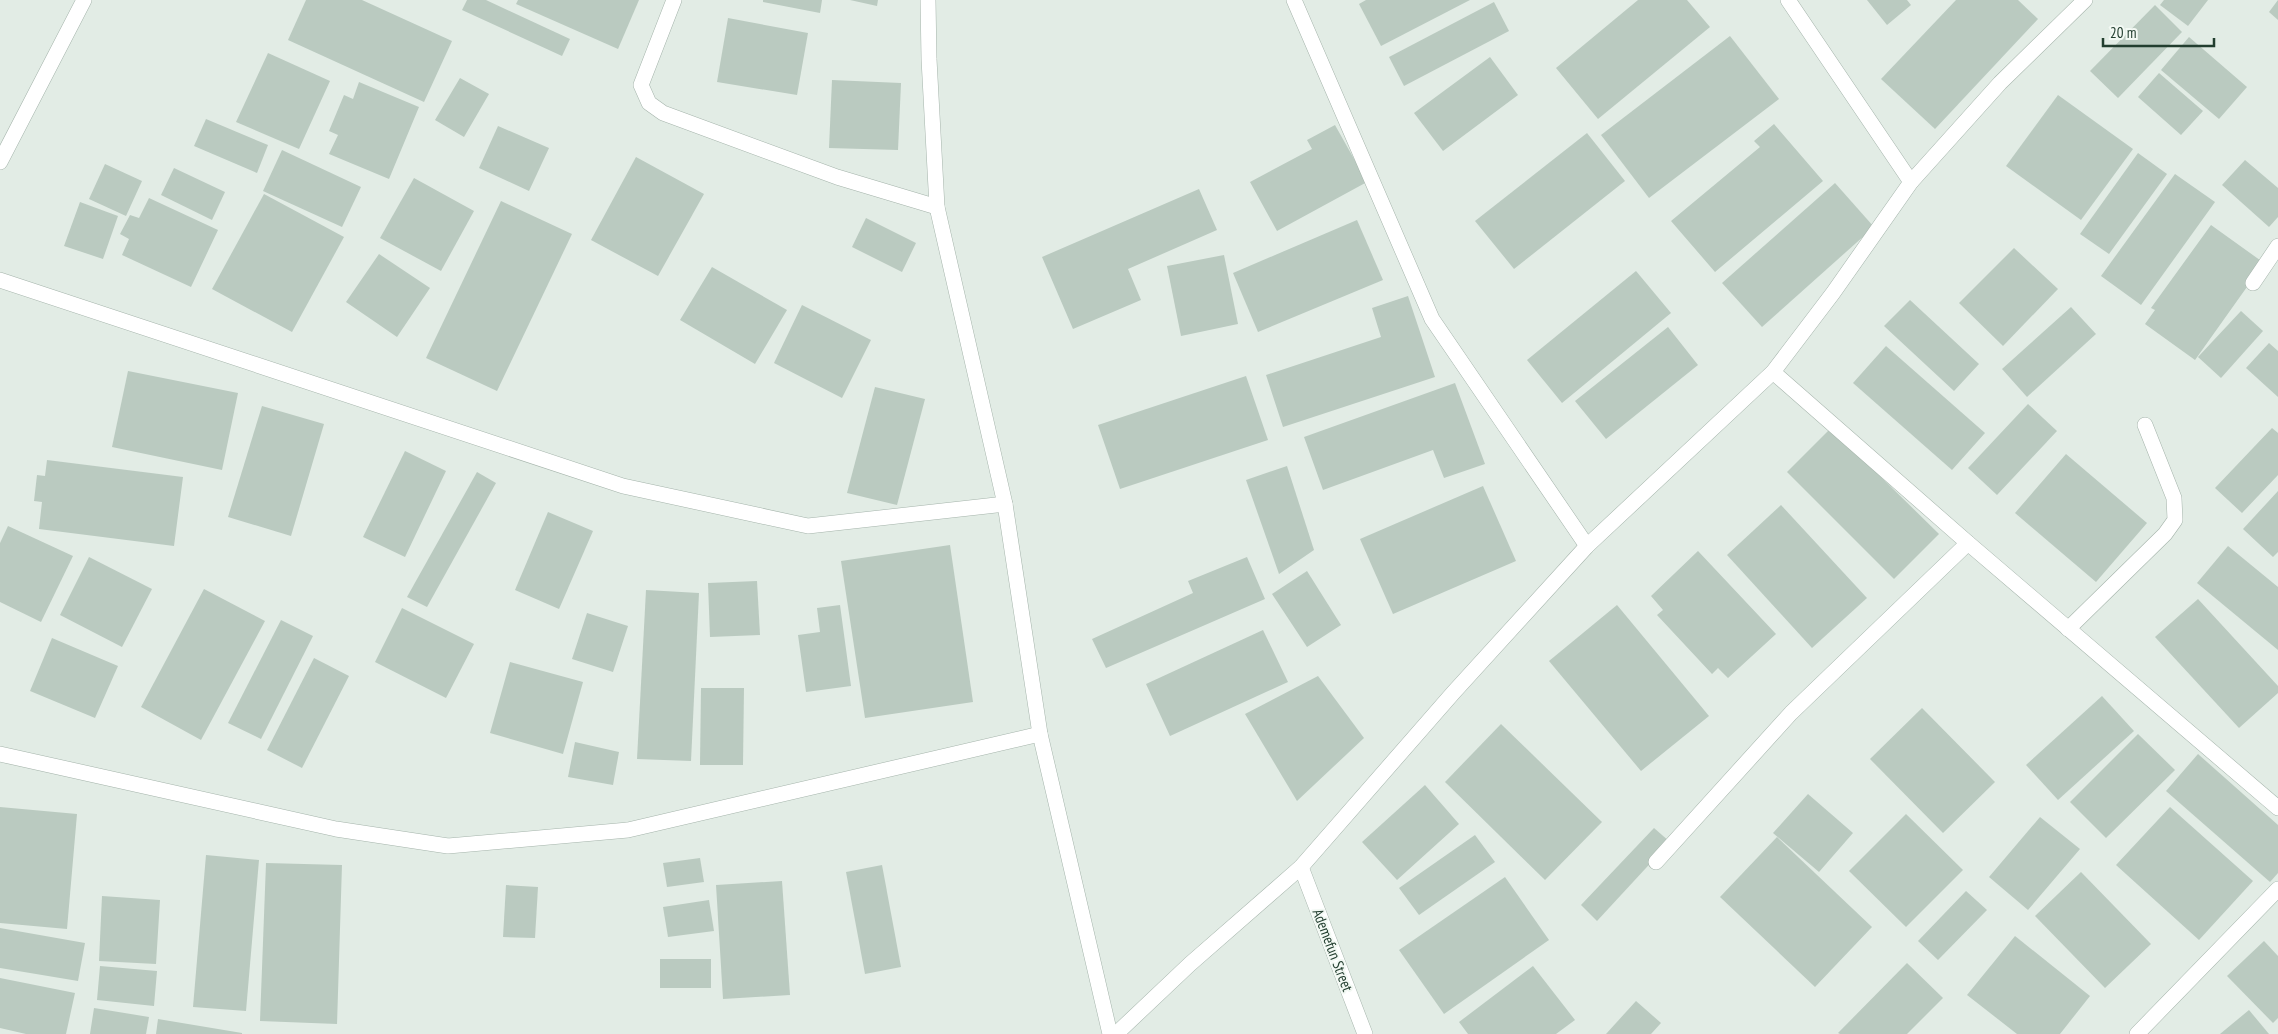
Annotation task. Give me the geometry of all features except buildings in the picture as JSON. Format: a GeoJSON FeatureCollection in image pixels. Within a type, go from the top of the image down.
{"type":"FeatureCollection","features":[{"type":"Feature","properties":{"kind":"street"},"geometry":{"type":"LineString","coordinates":[[0,162],[84,0]]}},
{"type":"Feature","properties":{"kind":"street"},"geometry":{"type":"LineString","coordinates":[[674,0],[641,85],[649,103],[663,113],[837,177],[937,207]]}},
{"type":"Feature","properties":{"kind":"street"},"geometry":{"type":"LineString","coordinates":[[928,0],[929,60],[937,207],[1005,504],[1040,734],[1110,1034]]}},
{"type":"Feature","properties":{"kind":"street"},"geometry":{"type":"LineString","coordinates":[[1294,0],[1432,319],[1587,546]]}},
{"type":"Feature","properties":{"kind":"street"},"geometry":{"type":"LineString","coordinates":[[1788,0],[1910,182]]}},
{"type":"Feature","properties":{"kind":"street"},"geometry":{"type":"LineString","coordinates":[[1116,1034],[1190,964],[1300,867],[1453,693],[1587,546],[1773,372],[1833,293],[1910,182],[2000,84],[2085,0]]}},
{"type":"Feature","properties":{"kind":"street"},"geometry":{"type":"LineString","coordinates":[[2253,283],[2278,246]]}},
{"type":"Feature","properties":{"kind":"street"},"geometry":{"type":"LineString","coordinates":[[0,280],[623,486],[808,526],[1005,504]]}},
{"type":"Feature","properties":{"kind":"street"},"geometry":{"type":"LineString","coordinates":[[1773,372],[1968,543],[2278,808]]}},
{"type":"Feature","properties":{"kind":"street"},"geometry":{"type":"LineString","coordinates":[[2068,629],[2165,534],[2175,520],[2174,498],[2145,425]]}},
{"type":"Feature","properties":{"kind":"street"},"geometry":{"type":"LineString","coordinates":[[1656,862],[1791,713],[1968,543]]}},
{"type":"Feature","properties":{"kind":"street"},"geometry":{"type":"LineString","coordinates":[[0,754],[336,829],[448,846],[628,830],[1040,734]]}},
{"type":"Feature","properties":{"kind":"street","name":"Ademefun Street"},"geometry":{"type":"LineString","coordinates":[[1300,867],[1365,1034]]}},
{"type":"Feature","properties":{"kind":"street"},"geometry":{"type":"LineString","coordinates":[[2137,1034],[2278,889]]}}]}
